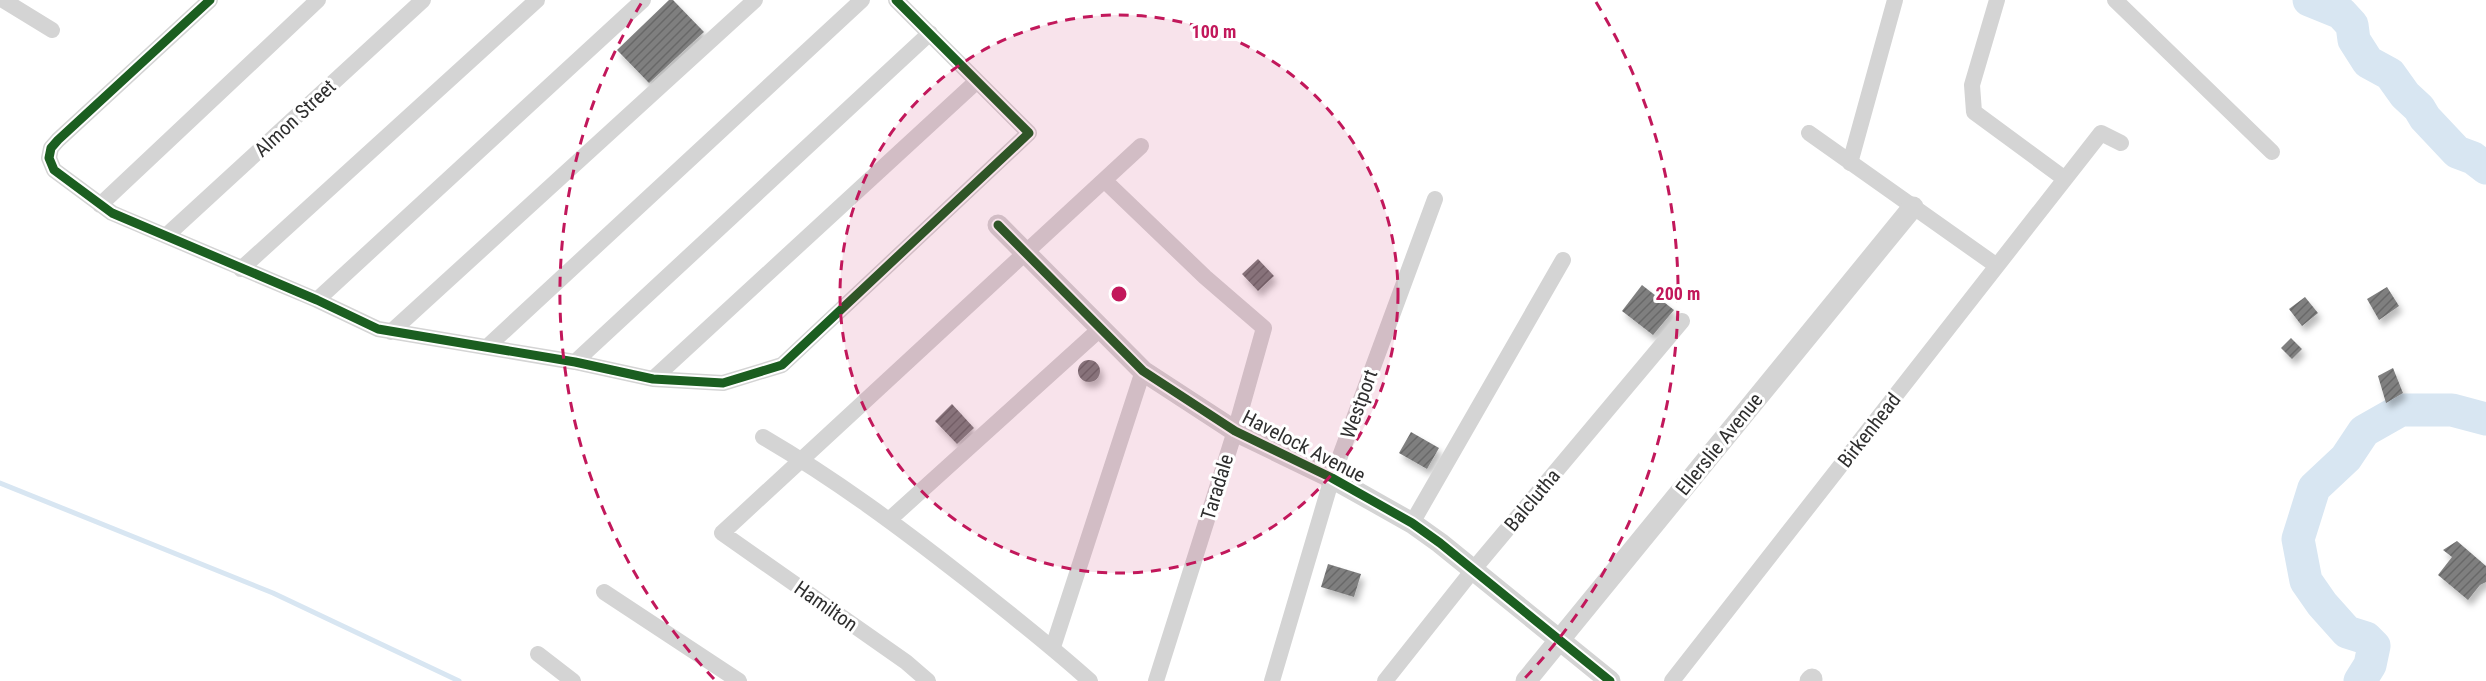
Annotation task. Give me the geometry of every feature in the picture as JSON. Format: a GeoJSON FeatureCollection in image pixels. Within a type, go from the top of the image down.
{"type":"FeatureCollection","features":[{"type":"Feature","properties":{"kind":"street"},"geometry":{"type":"LineString","coordinates":[[3,0],[52,30]]}},
{"type":"Feature","properties":{"kind":"street"},"geometry":{"type":"LineString","coordinates":[[210,0],[51,148],[49,158],[54,170],[112,213],[378,328],[575,362],[652,379],[723,383],[782,365],[1029,133],[896,0]]}},
{"type":"Feature","properties":{"kind":"street"},"geometry":{"type":"LineString","coordinates":[[100,205],[318,0]]}},
{"type":"Feature","properties":{"kind":"street","name":"Almon Street"},"geometry":{"type":"LineString","coordinates":[[166,236],[423,0]]}},
{"type":"Feature","properties":{"kind":"street"},"geometry":{"type":"LineString","coordinates":[[241,269],[537,0]]}},
{"type":"Feature","properties":{"kind":"street"},"geometry":{"type":"LineString","coordinates":[[317,300],[643,0]]}},
{"type":"Feature","properties":{"kind":"street"},"geometry":{"type":"LineString","coordinates":[[391,332],[755,0]]}},
{"type":"Feature","properties":{"kind":"street"},"geometry":{"type":"LineString","coordinates":[[488,346],[862,0]]}},
{"type":"Feature","properties":{"kind":"street"},"geometry":{"type":"LineString","coordinates":[[1850,163],[1895,0]]}},
{"type":"Feature","properties":{"kind":"street"},"geometry":{"type":"LineString","coordinates":[[1997,0],[1972,85],[1974,112],[2066,179]]}},
{"type":"Feature","properties":{"kind":"street"},"geometry":{"type":"LineString","coordinates":[[2115,0],[2272,152]]}},
{"type":"Feature","properties":{"kind":"street"},"geometry":{"type":"LineString","coordinates":[[575,362],[930,33]]}},
{"type":"Feature","properties":{"kind":"street"},"geometry":{"type":"LineString","coordinates":[[652,379],[977,81]]}},
{"type":"Feature","properties":{"kind":"street"},"geometry":{"type":"LineString","coordinates":[[1809,133],[1997,266]]}},
{"type":"Feature","properties":{"kind":"street","name":"Birkenhead"},"geometry":{"type":"LineString","coordinates":[[1672,681],[2101,133],[2121,142]]}},
{"type":"Feature","properties":{"kind":"street"},"geometry":{"type":"LineString","coordinates":[[802,460],[1141,146]]}},
{"type":"Feature","properties":{"kind":"street","name":"Taradale"},"geometry":{"type":"LineString","coordinates":[[1104,180],[1205,277],[1264,328],[1235,431],[1156,681]]}},
{"type":"Feature","properties":{"kind":"street","name":"Westport"},"geometry":{"type":"LineString","coordinates":[[1272,681],[1332,478],[1435,199]]}},
{"type":"Feature","properties":{"kind":"street","name":"Ellerslie Avenue"},"geometry":{"type":"LineString","coordinates":[[1526,681],[1913,207]]}},
{"type":"Feature","properties":{"kind":"street","name":"Havelock Avenue"},"geometry":{"type":"LineString","coordinates":[[998,225],[1143,371],[1235,431],[1332,478],[1412,523],[1610,681]]}},
{"type":"Feature","properties":{"kind":"street"},"geometry":{"type":"LineString","coordinates":[[1412,523],[1563,260]]}},
{"type":"Feature","properties":{"kind":"street","name":"Balclutha"},"geometry":{"type":"LineString","coordinates":[[1385,681],[1473,570],[1682,321]]}},
{"type":"Feature","properties":{"kind":"street"},"geometry":{"type":"LineString","coordinates":[[890,519],[1100,329]]}},
{"type":"Feature","properties":{"kind":"street"},"geometry":{"type":"LineString","coordinates":[[1053,647],[1143,371]]}},
{"type":"Feature","properties":{"kind":"street"},"geometry":{"type":"LineString","coordinates":[[763,437],[802,460],[890,519],[1053,647],[1090,681]]}},
{"type":"Feature","properties":{"kind":"street","name":"Hamilton"},"geometry":{"type":"LineString","coordinates":[[802,460],[722,532],[906,662],[928,681]]}},
{"type":"Feature","properties":{"kind":"street"},"geometry":{"type":"LineString","coordinates":[[604,592],[739,681]]}},
{"type":"Feature","properties":{"kind":"street"},"geometry":{"type":"LineString","coordinates":[[538,654],[573,681]]}},
{"type":"Feature","properties":{"kind":"building"},"geometry":{"type":"Polygon","coordinates":[[[669,0],[673,0],[704,32],[649,83],[617,50],[669,0]]]}},
{"type":"Feature","properties":{"kind":"building"},"geometry":{"type":"Polygon","coordinates":[[[1258,259],[1274,276],[1258,291],[1242,274],[1258,259]]]}},
{"type":"Feature","properties":{"kind":"building"},"geometry":{"type":"Polygon","coordinates":[[[1642,285],[1674,310],[1653,335],[1622,311],[1642,285]]]}},
{"type":"Feature","properties":{"kind":"building"},"geometry":{"type":"Polygon","coordinates":[[[2387,287],[2399,306],[2379,320],[2367,299],[2387,287]]]}},
{"type":"Feature","properties":{"kind":"building"},"geometry":{"type":"Polygon","coordinates":[[[2305,297],[2318,313],[2302,326],[2289,309],[2305,297]]]}},
{"type":"Feature","properties":{"kind":"building"},"geometry":{"type":"Polygon","coordinates":[[[2291,338],[2302,349],[2292,359],[2281,348],[2291,338]]]}},
{"type":"Feature","properties":{"kind":"building"},"geometry":{"type":"Polygon","coordinates":[[[1089,360],[1099,367],[1100,371],[1093,381],[1089,382],[1079,375],[1078,371],[1085,361],[1089,360]]]}},
{"type":"Feature","properties":{"kind":"building"},"geometry":{"type":"Polygon","coordinates":[[[2393,368],[2403,393],[2386,403],[2378,376],[2393,368]]]}},
{"type":"Feature","properties":{"kind":"building"},"geometry":{"type":"Polygon","coordinates":[[[952,404],[974,428],[957,444],[935,421],[952,404]]]}},
{"type":"Feature","properties":{"kind":"building"},"geometry":{"type":"Polygon","coordinates":[[[1411,432],[1439,448],[1427,469],[1399,453],[1411,432]]]}},
{"type":"Feature","properties":{"kind":"building"},"geometry":{"type":"Polygon","coordinates":[[[2457,541],[2486,566],[2486,582],[2480,585],[2468,600],[2438,575],[2452,557],[2443,550],[2457,541]]]}},
{"type":"Feature","properties":{"kind":"building"},"geometry":{"type":"Polygon","coordinates":[[[1328,564],[1361,574],[1354,597],[1321,587],[1328,564]]]}},
{"type":"Feature","properties":{"kind":"waterway"},"geometry":{"type":"LineString","coordinates":[[2309,0],[2341,13],[2352,25],[2354,40],[2368,62],[2390,74],[2405,95],[2457,152],[2473,158],[2486,168]]}},
{"type":"Feature","properties":{"kind":"waterway"},"geometry":{"type":"LineString","coordinates":[[2360,681],[2370,665],[2374,646],[2366,638],[2347,632],[2322,604],[2306,581],[2298,539],[2314,488],[2346,458],[2364,431],[2401,410],[2452,410],[2486,419]]}},
{"type":"Feature","properties":{"kind":"waterway"},"geometry":{"type":"LineString","coordinates":[[0,483],[273,593],[459,681]]}},
{"type":"Feature","properties":{"kind":"cycle path"},"geometry":{"type":"LineString","coordinates":[[210,0],[58,140],[51,148],[49,158],[54,170],[112,213],[317,300],[378,329],[575,362],[653,379],[723,383],[782,365],[1029,133],[896,0]]}},
{"type":"Feature","properties":{"kind":"cycle path"},"geometry":{"type":"LineString","coordinates":[[998,225],[1143,371],[1235,431],[1332,478],[1412,523],[1440,543],[1610,681]]}}]}
